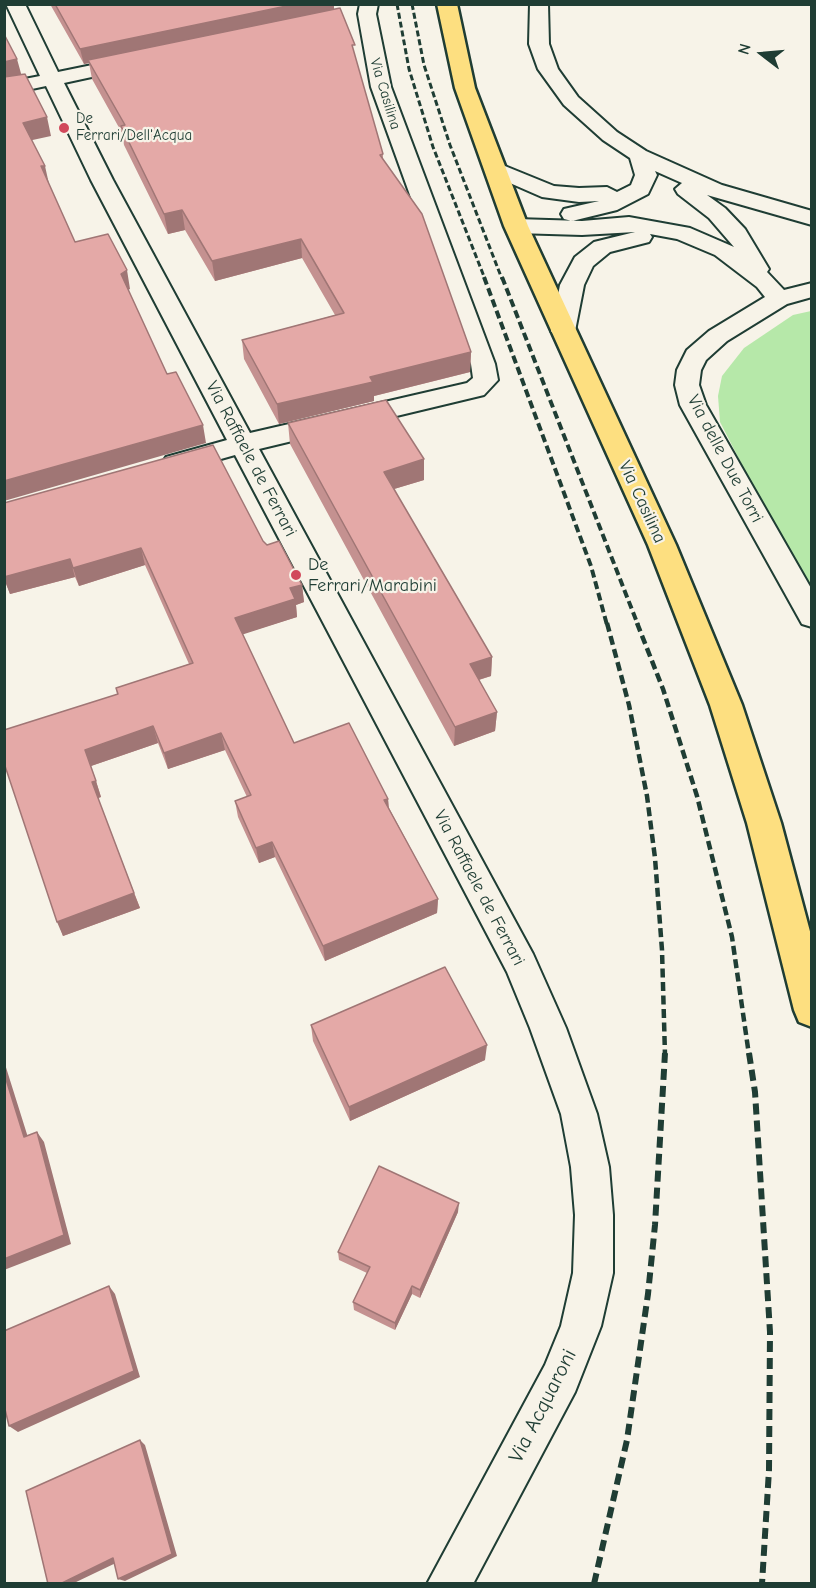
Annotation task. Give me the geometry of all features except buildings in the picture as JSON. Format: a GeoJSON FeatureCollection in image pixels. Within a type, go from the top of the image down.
{"type":"FeatureCollection","features":[{"type":"Feature","properties":{"kind":"main road","name":"Via Casilina"},"geometry":{"type":"LineString","coordinates":[[447,4],[465,88],[516,226],[662,544],[726,705],[760,812],[812,1010]]}},
{"type":"Feature","properties":{"kind":"street","name":"Via Raffaele de Ferrari"},"geometry":{"type":"LineString","coordinates":[[15,4],[102,180],[521,965],[563,1066],[586,1144]]}},
{"type":"Feature","properties":{"kind":"street"},"geometry":{"type":"LineString","coordinates":[[540,4],[539,44],[545,63],[555,80],[588,118],[695,195],[727,223],[744,244],[772,290]]}},
{"type":"Feature","properties":{"kind":"street"},"geometry":{"type":"LineString","coordinates":[[343,18],[368,9]]}},
{"type":"Feature","properties":{"kind":"street","name":"Via Casilina"},"geometry":{"type":"LineString","coordinates":[[243,444],[475,389],[484,384],[486,375],[483,364],[381,87],[368,9]]}},
{"type":"Feature","properties":{"kind":"street"},"geometry":{"type":"LineString","coordinates":[[4,89],[145,60]]}},
{"type":"Feature","properties":{"kind":"street"},"geometry":{"type":"LineString","coordinates":[[516,226],[597,209],[635,193],[643,185],[646,175],[639,155]]}},
{"type":"Feature","properties":{"kind":"street"},"geometry":{"type":"LineString","coordinates":[[639,155],[714,190],[812,218]]}},
{"type":"Feature","properties":{"kind":"street"},"geometry":{"type":"LineString","coordinates":[[495,168],[539,188],[559,194],[635,193]]}},
{"type":"Feature","properties":{"kind":"street"},"geometry":{"type":"LineString","coordinates":[[516,226],[582,228],[629,224],[682,233],[723,250],[772,290]]}},
{"type":"Feature","properties":{"kind":"street"},"geometry":{"type":"LineString","coordinates":[[563,331],[572,285],[583,262],[589,256],[602,248],[628,239],[682,233]]}},
{"type":"Feature","properties":{"kind":"street","name":"Via delle Due Torri"},"geometry":{"type":"LineString","coordinates":[[812,290],[772,290],[701,350],[689,370],[688,391],[812,616]]}},
{"type":"Feature","properties":{"kind":"street"},"geometry":{"type":"LineString","coordinates":[[152,470],[243,444]]}},
{"type":"Feature","properties":{"kind":"street","name":"Via Acquaroni"},"geometry":{"type":"LineString","coordinates":[[449,1584],[561,1378],[581,1326],[592,1273],[593,1247],[593,1193],[586,1144]]}},
{"type":"Feature","properties":{"kind":"green space"},"geometry":{"type":"Polygon","coordinates":[[[811,311],[811,599],[720,422],[718,396],[722,376],[744,348],[793,315],[811,311]]]}},
{"type":"Feature","properties":{"kind":"railway"},"geometry":{"type":"LineString","coordinates":[[397,4],[409,69],[433,147],[485,279]]}},
{"type":"Feature","properties":{"kind":"railway"},"geometry":{"type":"LineString","coordinates":[[412,4],[424,65],[450,145],[502,279]]}},
{"type":"Feature","properties":{"kind":"railway"},"geometry":{"type":"LineString","coordinates":[[484,277],[591,566],[607,625]]}},
{"type":"Feature","properties":{"kind":"railway"},"geometry":{"type":"LineString","coordinates":[[502,277],[638,625]]}},
{"type":"Feature","properties":{"kind":"railway"},"geometry":{"type":"LineString","coordinates":[[607,623],[629,705],[647,796],[655,858],[662,950],[665,1054]]}},
{"type":"Feature","properties":{"kind":"railway"},"geometry":{"type":"LineString","coordinates":[[637,623],[663,689],[697,796],[732,937],[749,1055]]}},
{"type":"Feature","properties":{"kind":"railway"},"geometry":{"type":"LineString","coordinates":[[749,1053],[755,1092],[770,1332],[769,1470],[762,1584]]}},
{"type":"Feature","properties":{"kind":"railway"},"geometry":{"type":"LineString","coordinates":[[594,1584],[627,1440],[648,1294],[655,1225],[665,1054]]}},
{"type":"Feature","properties":{"kind":"place","name":"De Ferrari/Dell'Acqua"},"geometry":{"type":"Point","coordinates":[64,128]}},
{"type":"Feature","properties":{"kind":"place","name":"De Ferrari/Marabini"},"geometry":{"type":"Point","coordinates":[296,575]}}]}
